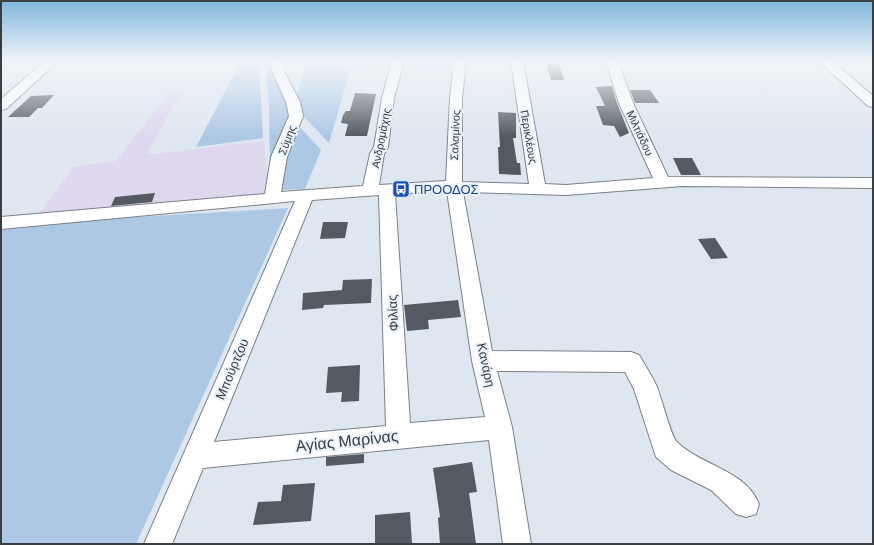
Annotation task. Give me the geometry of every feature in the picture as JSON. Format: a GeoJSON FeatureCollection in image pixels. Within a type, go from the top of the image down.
{"type":"FeatureCollection","features":[{"type":"Feature","properties":{"kind":"street"},"geometry":{"type":"LineString","coordinates":[[1,106],[23,86]]}},
{"type":"Feature","properties":{"kind":"street","name":"Σύμης"},"geometry":{"type":"LineString","coordinates":[[272,198],[280,158],[296,116],[293,102],[285,86]]}},
{"type":"Feature","properties":{"kind":"street","name":"Ανδρομάχης"},"geometry":{"type":"LineString","coordinates":[[379,191],[378,154],[381,147],[391,86]]}},
{"type":"Feature","properties":{"kind":"street","name":"Σαλαμίνος"},"geometry":{"type":"LineString","coordinates":[[454,186],[458,86]]}},
{"type":"Feature","properties":{"kind":"street","name":"Περικλέους"},"geometry":{"type":"LineString","coordinates":[[521,86],[538,189]]}},
{"type":"Feature","properties":{"kind":"street","name":"Μιλτιάδου"},"geometry":{"type":"LineString","coordinates":[[620,86],[626,103],[662,181]]}},
{"type":"Feature","properties":{"kind":"street"},"geometry":{"type":"LineString","coordinates":[[854,86],[873,103]]}},
{"type":"Feature","properties":{"kind":"street"},"geometry":{"type":"LineString","coordinates":[[1,223],[306,195],[454,186],[583,190],[662,181],[733,180],[873,183]]}},
{"type":"Feature","properties":{"kind":"street","name":"Κανάρη"},"geometry":{"type":"LineString","coordinates":[[454,186],[483,361],[500,427],[518,544]]}},
{"type":"Feature","properties":{"kind":"street","name":"Φιλίας"},"geometry":{"type":"LineString","coordinates":[[379,191],[399,436]]}},
{"type":"Feature","properties":{"kind":"street","name":"Μπούρτζου"},"geometry":{"type":"LineString","coordinates":[[158,544],[194,456],[306,195]]}},
{"type":"Feature","properties":{"kind":"street"},"geometry":{"type":"LineString","coordinates":[[483,361],[631,362],[644,386],[665,448],[680,461],[720,481],[746,504]]}},
{"type":"Feature","properties":{"kind":"street","name":"Αγίας Μαρίνας"},"geometry":{"type":"LineString","coordinates":[[194,456],[500,427]]}},
{"type":"Feature","properties":{"kind":"shaded area"},"geometry":{"type":"Polygon","coordinates":[[[228,86],[260,86],[263,138],[196,147],[228,86]]]}},
{"type":"Feature","properties":{"kind":"shaded area"},"geometry":{"type":"Polygon","coordinates":[[[267,86],[279,86],[292,116],[270,170],[267,86]]]}},
{"type":"Feature","properties":{"kind":"shaded area"},"geometry":{"type":"Polygon","coordinates":[[[300,86],[346,86],[329,143],[301,114],[297,95],[300,86]]]}},
{"type":"Feature","properties":{"kind":"shaded area"},"geometry":{"type":"Polygon","coordinates":[[[181,93],[146,155],[264,141],[268,193],[36,218],[74,167],[116,161],[169,94],[181,93]]]}},
{"type":"Feature","properties":{"kind":"shaded area"},"geometry":{"type":"Polygon","coordinates":[[[296,123],[321,150],[305,189],[278,190],[285,153],[296,123]]]}},
{"type":"Feature","properties":{"kind":"shaded area"},"geometry":{"type":"Polygon","coordinates":[[[288,208],[136,544],[1,544],[1,225],[288,208]]]}},
{"type":"Feature","properties":{"kind":"building"},"geometry":{"type":"Polygon","coordinates":[[[612,86],[629,133],[620,137],[614,126],[603,125],[596,106],[605,106],[596,87],[612,86]]]}},
{"type":"Feature","properties":{"kind":"building"},"geometry":{"type":"Polygon","coordinates":[[[630,90],[650,90],[659,103],[635,103],[630,90]]]}},
{"type":"Feature","properties":{"kind":"building"},"geometry":{"type":"Polygon","coordinates":[[[355,93],[376,94],[367,136],[345,136],[348,124],[341,123],[343,115],[346,111],[350,111],[355,93]]]}},
{"type":"Feature","properties":{"kind":"building"},"geometry":{"type":"Polygon","coordinates":[[[54,95],[42,108],[38,108],[29,117],[8,117],[31,96],[54,95]]]}},
{"type":"Feature","properties":{"kind":"building"},"geometry":{"type":"Polygon","coordinates":[[[498,112],[516,113],[516,138],[513,138],[517,163],[520,163],[521,175],[499,174],[498,147],[500,147],[498,112]]]}},
{"type":"Feature","properties":{"kind":"building"},"geometry":{"type":"Polygon","coordinates":[[[673,158],[692,158],[701,175],[681,175],[673,158]]]}},
{"type":"Feature","properties":{"kind":"building"},"geometry":{"type":"Polygon","coordinates":[[[155,193],[152,202],[111,206],[115,197],[155,193]]]}},
{"type":"Feature","properties":{"kind":"building"},"geometry":{"type":"Polygon","coordinates":[[[323,222],[348,222],[345,238],[320,239],[323,222]]]}},
{"type":"Feature","properties":{"kind":"building"},"geometry":{"type":"Polygon","coordinates":[[[715,238],[728,258],[711,259],[698,239],[715,238]]]}},
{"type":"Feature","properties":{"kind":"building"},"geometry":{"type":"Polygon","coordinates":[[[372,279],[371,303],[324,305],[323,308],[302,310],[303,293],[342,290],[343,280],[372,279]]]}},
{"type":"Feature","properties":{"kind":"building"},"geometry":{"type":"Polygon","coordinates":[[[458,300],[461,317],[428,320],[429,329],[407,331],[404,305],[458,300]]]}},
{"type":"Feature","properties":{"kind":"building"},"geometry":{"type":"Polygon","coordinates":[[[360,365],[359,401],[341,402],[342,392],[326,393],[328,367],[360,365]]]}},
{"type":"Feature","properties":{"kind":"building"},"geometry":{"type":"Polygon","coordinates":[[[364,454],[364,463],[326,466],[326,457],[364,454]]]}},
{"type":"Feature","properties":{"kind":"building"},"geometry":{"type":"Polygon","coordinates":[[[472,462],[477,492],[469,493],[476,544],[440,544],[438,518],[440,517],[433,468],[472,462]]]}},
{"type":"Feature","properties":{"kind":"building"},"geometry":{"type":"Polygon","coordinates":[[[315,483],[311,521],[253,525],[258,502],[281,501],[283,485],[315,483]]]}},
{"type":"Feature","properties":{"kind":"building"},"geometry":{"type":"Polygon","coordinates":[[[410,512],[412,544],[375,544],[375,515],[410,512]]]}},
{"type":"Feature","properties":{"kind":"place","name":"ΠΡΟΟΔΟΣ"},"geometry":{"type":"Point","coordinates":[401,189]}}]}
